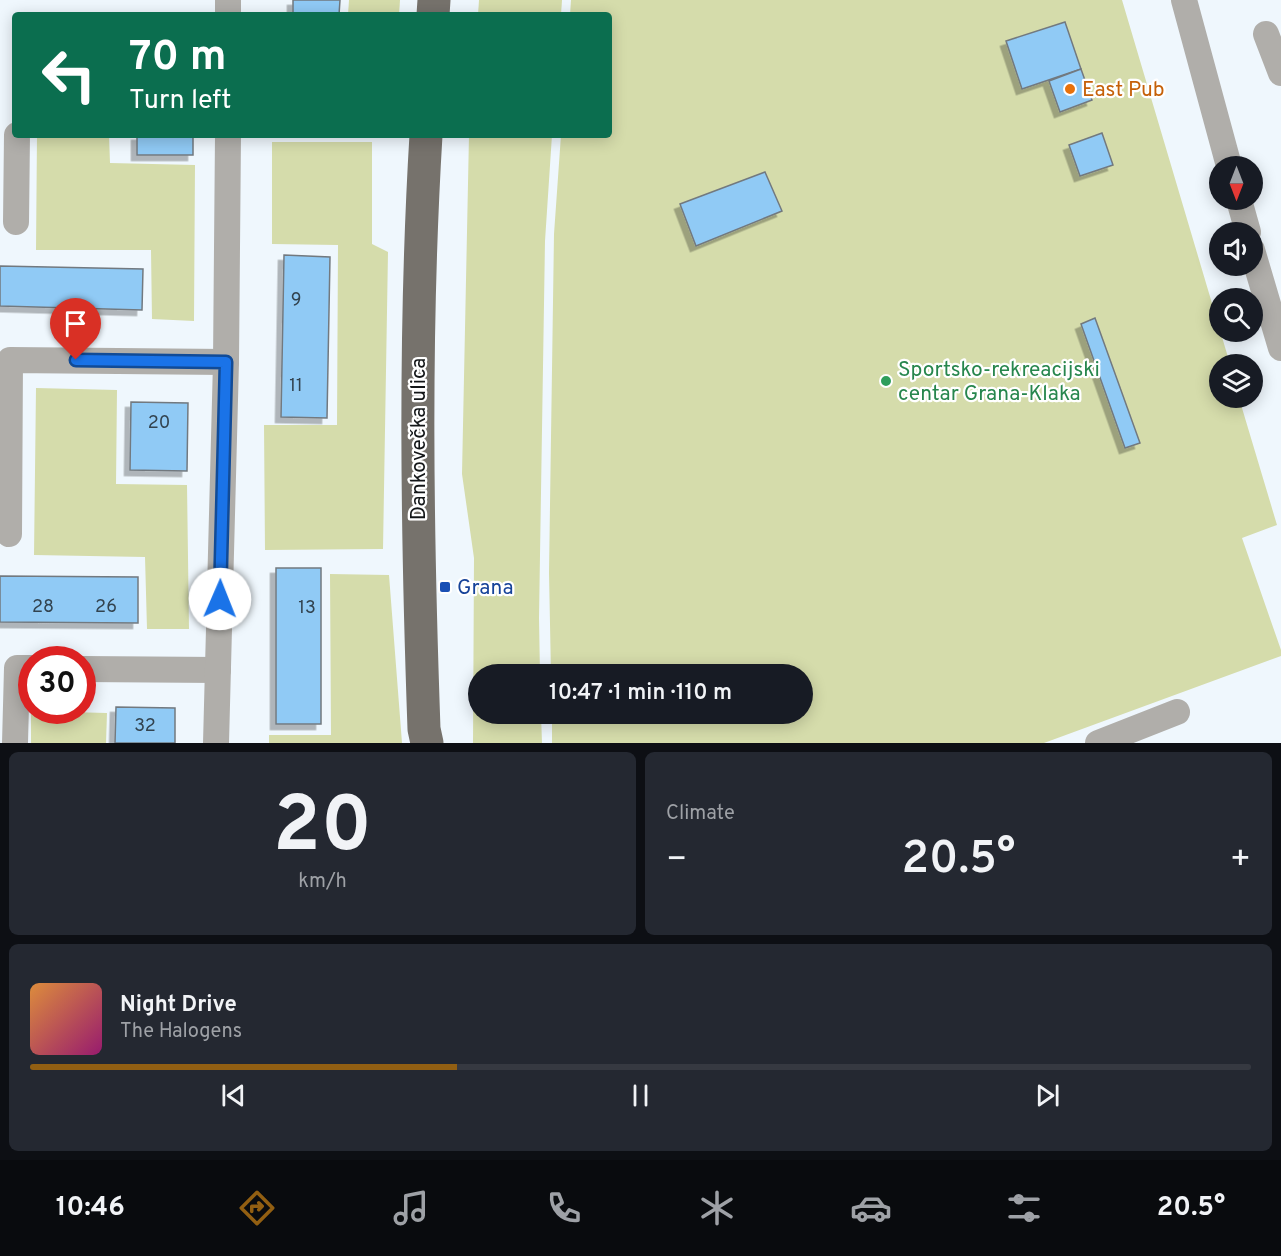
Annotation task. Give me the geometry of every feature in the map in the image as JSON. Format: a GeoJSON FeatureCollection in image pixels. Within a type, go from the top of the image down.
{"type":"FeatureCollection","features":[{"type":"Feature","properties":{"kind":"main road","name":"Dankovečka ulica"},"geometry":{"type":"LineString","coordinates":[[426,138],[419,311],[418,567],[426,743]]}},
{"type":"Feature","properties":{"kind":"street"},"geometry":{"type":"LineString","coordinates":[[1184,0],[1226,156]]}},
{"type":"Feature","properties":{"kind":"street"},"geometry":{"type":"LineString","coordinates":[[1266,34],[1281,73]]}},
{"type":"Feature","properties":{"kind":"street"},"geometry":{"type":"LineString","coordinates":[[16,222],[17,138]]}},
{"type":"Feature","properties":{"kind":"street"},"geometry":{"type":"LineString","coordinates":[[216,743],[226,362],[228,138]]}},
{"type":"Feature","properties":{"kind":"street"},"geometry":{"type":"LineString","coordinates":[[1271,278],[1281,348]]}},
{"type":"Feature","properties":{"kind":"street"},"geometry":{"type":"LineString","coordinates":[[9,534],[10,360],[226,362]]}},
{"type":"Feature","properties":{"kind":"street"},"geometry":{"type":"LineString","coordinates":[[15,743],[18,668]]}},
{"type":"Feature","properties":{"kind":"street"},"geometry":{"type":"LineString","coordinates":[[96,669],[218,670]]}},
{"type":"Feature","properties":{"kind":"street"},"geometry":{"type":"LineString","coordinates":[[1098,743],[1177,712]]}},
{"type":"Feature","properties":{"kind":"green space"},"geometry":{"type":"Polygon","coordinates":[[[349,0],[400,0],[399,12],[348,12],[349,0]]]}},
{"type":"Feature","properties":{"kind":"green space"},"geometry":{"type":"Polygon","coordinates":[[[479,0],[562,0],[561,12],[478,12],[479,0]]]}},
{"type":"Feature","properties":{"kind":"green space","name":"Sportsko-rekreacijski centar Grana-Klaka"},"geometry":{"type":"Polygon","coordinates":[[[571,0],[1122,0],[1209,293],[1209,342],[1223,342],[1227,354],[1209,354],[1209,408],[1242,408],[1277,525],[1242,538],[1281,650],[1281,656],[1044,743],[552,743],[552,724],[813,724],[813,664],[551,664],[549,573],[554,234],[561,138],[612,138],[612,12],[570,12],[571,0]]]}},
{"type":"Feature","properties":{"kind":"green space"},"geometry":{"type":"Polygon","coordinates":[[[37,138],[109,138],[110,163],[195,165],[194,321],[152,319],[151,250],[36,250],[37,138]]]}},
{"type":"Feature","properties":{"kind":"green space"},"geometry":{"type":"Polygon","coordinates":[[[469,138],[552,138],[545,241],[540,664],[473,664],[474,558],[462,474],[469,138]]]}},
{"type":"Feature","properties":{"kind":"green space"},"geometry":{"type":"Polygon","coordinates":[[[272,142],[372,142],[372,244],[388,252],[383,549],[265,550],[264,425],[337,425],[338,245],[272,244],[272,142]]]}},
{"type":"Feature","properties":{"kind":"green space"},"geometry":{"type":"Polygon","coordinates":[[[36,388],[117,390],[116,484],[187,485],[189,629],[147,629],[145,557],[34,555],[36,388]]]}},
{"type":"Feature","properties":{"kind":"green space"},"geometry":{"type":"Polygon","coordinates":[[[330,574],[389,575],[402,743],[269,743],[269,735],[331,735],[330,574]]]}},
{"type":"Feature","properties":{"kind":"green space"},"geometry":{"type":"Polygon","coordinates":[[[96,713],[107,713],[106,743],[31,743],[31,724],[96,724],[96,713]]]}},
{"type":"Feature","properties":{"kind":"green space"},"geometry":{"type":"Polygon","coordinates":[[[473,724],[541,724],[542,743],[473,743],[473,724]]]}},
{"type":"Feature","properties":{"kind":"building"},"geometry":{"type":"Polygon","coordinates":[[[293,0],[340,0],[339,12],[293,12],[293,0]]]}},
{"type":"Feature","properties":{"kind":"building"},"geometry":{"type":"Polygon","coordinates":[[[1065,22],[1081,69],[1022,89],[1006,41],[1065,22]]]}},
{"type":"Feature","properties":{"kind":"building"},"geometry":{"type":"Polygon","coordinates":[[[1081,69],[1092,100],[1060,112],[1049,81],[1081,69]]]}},
{"type":"Feature","properties":{"kind":"building"},"geometry":{"type":"Polygon","coordinates":[[[1102,133],[1113,165],[1080,176],[1069,145],[1102,133]]]}},
{"type":"Feature","properties":{"kind":"building"},"geometry":{"type":"Polygon","coordinates":[[[137,138],[193,138],[193,155],[137,155],[137,138]]]}},
{"type":"Feature","properties":{"kind":"building"},"geometry":{"type":"Polygon","coordinates":[[[765,172],[782,211],[696,246],[680,204],[765,172]]]}},
{"type":"Feature","properties":{"kind":"building"},"geometry":{"type":"Polygon","coordinates":[[[284,255],[330,257],[327,418],[281,417],[284,255]]]}},
{"type":"Feature","properties":{"kind":"building"},"geometry":{"type":"Polygon","coordinates":[[[0,266],[143,269],[142,310],[0,306],[0,266]]]}},
{"type":"Feature","properties":{"kind":"building"},"geometry":{"type":"Polygon","coordinates":[[[1095,318],[1140,443],[1125,448],[1081,324],[1095,318]]]}},
{"type":"Feature","properties":{"kind":"building"},"geometry":{"type":"Polygon","coordinates":[[[131,402],[188,403],[187,471],[130,470],[131,402]]]}},
{"type":"Feature","properties":{"kind":"building"},"geometry":{"type":"Polygon","coordinates":[[[276,568],[321,568],[321,724],[276,724],[276,568]]]}},
{"type":"Feature","properties":{"kind":"building"},"geometry":{"type":"Polygon","coordinates":[[[0,576],[138,577],[138,623],[0,622],[0,576]]]}},
{"type":"Feature","properties":{"kind":"building"},"geometry":{"type":"Polygon","coordinates":[[[116,707],[175,708],[175,743],[115,743],[116,707]]]}},
{"type":"Feature","properties":{"kind":"place","name":"East Pub"},"geometry":{"type":"Point","coordinates":[1070,89]}},
{"type":"Feature","properties":{"kind":"place","name":"Sportsko-rekreacijski centar Grana-Klaka"},"geometry":{"type":"Point","coordinates":[886,381]}},
{"type":"Feature","properties":{"kind":"place","name":"Grana"},"geometry":{"type":"Point","coordinates":[445,587]}},
{"type":"Feature","properties":{"kind":"route"},"geometry":{"type":"LineString","coordinates":[[76,360],[226,362],[220,599]]}}]}
